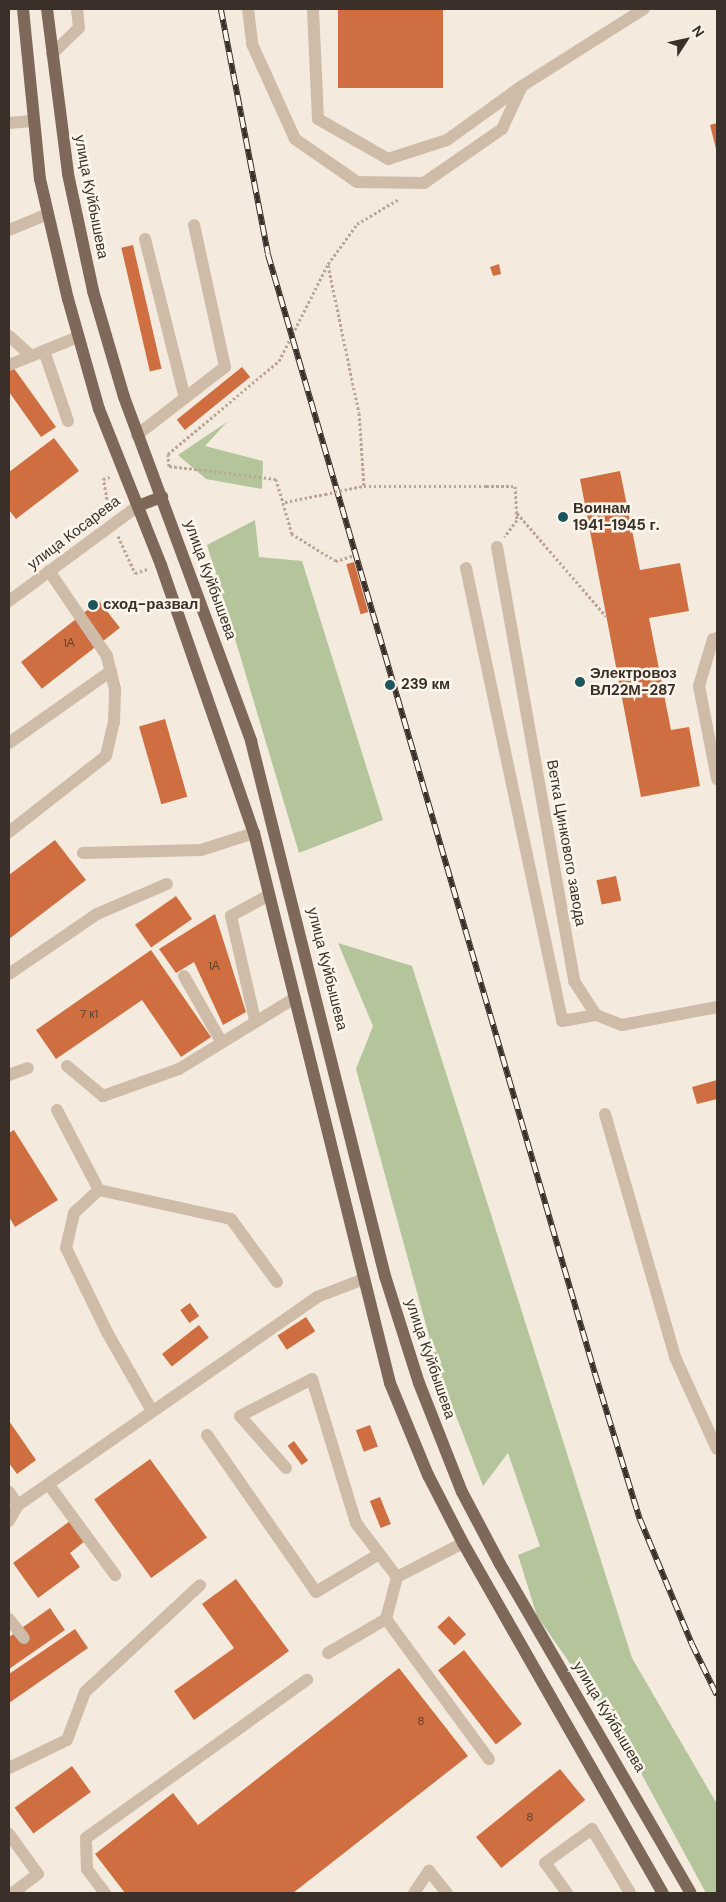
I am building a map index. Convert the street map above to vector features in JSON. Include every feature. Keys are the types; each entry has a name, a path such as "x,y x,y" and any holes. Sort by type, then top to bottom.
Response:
{"main road":[{"path":"23,9 34,121 48,214 78,337 99,409 138,506 254,833 390,1383 428,1475 463,1543 663,1893"},
{"name":"улица Куйбышева","path":"47,9 68,174 93,291 137,436 162,497 251,741 385,1276 419,1383 462,1492 691,1893"},
{"name":"улица Косарева","path":"138,506 162,497"},
{"path":"364,1279 385,1276"}],"street":[{"path":"52,54 79,28 77,9"},
{"path":"248,9 252,44 295,138 357,182 424,183 502,129 522,86"},
{"path":"313,9 318,119 388,159 447,140 522,86 644,9"},
{"path":"618,25 622,9"},
{"path":"9,123 34,121"},
{"path":"9,230 48,214"},
{"path":"137,436 225,367 194,225"},
{"path":"145,239 185,398"},
{"path":"9,336 31,356"},
{"path":"9,365 78,337"},
{"path":"44,351 68,421"},
{"name":"улица Косарева","path":"9,601 138,506"},
{"name":"Ветка Цинкового завода","path":"497,547 574,981 596,1015"},
{"path":"466,568 562,1021 596,1015 622,1026 717,1007"},
{"path":"9,832 106,756 114,722 115,689 107,656 49,571"},
{"path":"717,638 712,639 699,686 717,779"},
{"path":"9,743 110,671"},
{"path":"83,853 201,850 254,833"},
{"path":"9,974 97,914 167,884"},
{"path":"255,1020 231,916 269,894"},
{"path":"184,976 221,1041"},
{"path":"67,1066 103,1096 179,1068 255,1020 295,998"},
{"path":"9,1075 28,1068"},
{"path":"57,1110 99,1190 232,1219 277,1282"},
{"path":"605,1114 676,1357 717,1450"},
{"path":"99,1190 74,1213 66,1248 107,1332 152,1411"},
{"path":"9,1521 18,1505 50,1485 152,1411 317,1297 364,1279"},
{"path":"286,1468 240,1416 312,1379 356,1523 397,1577"},
{"path":"207,1435 316,1592 379,1554"},
{"path":"50,1485 115,1576"},
{"path":"9,1492 18,1505"},
{"path":"328,1654 386,1619 397,1577 463,1543"},
{"path":"9,1768 67,1740 85,1692 200,1585"},
{"path":"9,1619 24,1638"},
{"path":"386,1619 489,1759"},
{"path":"105,1893 87,1869 86,1838 307,1680"},
{"path":"567,1893 544,1863 592,1829 630,1893"},
{"path":"9,1834 38,1874 13,1893"},
{"path":"414,1893 429,1871 446,1893"}],"path":[{"path":"352,556 336,561 292,534 285,502 276,479 170,466 168,454 279,361 328,264 357,224 401,197"},
{"path":"328,264 359,413 364,486"},
{"path":"285,502 364,486 515,486 517,520 497,547"},
{"path":"517,513 606,616"}],"green space":[{"path":"227,422 205,446 263,461 262,489 206,479 178,455"},
{"path":"255,520 259,557 302,561 383,820 299,853 207,545"},
{"path":"338,943 412,966 632,1658 717,1804 717,1893 706,1893 622,1738 537,1616 518,1555 540,1546 508,1453 483,1486 438,1369 356,1069 373,1026"}],"building":[{"path":"338,9 443,9 443,88 338,88"},
{"path":"717,123 717,153 710,125"},
{"path":"133,245 162,369 150,371 121,248"},
{"path":"499,264 501,274 493,276 490,267"},
{"path":"13,367 56,427 41,437 9,392 9,370"},
{"path":"242,367 250,377 185,430 177,420"},
{"path":"54,438 79,471 16,519 9,510 9,472"},
{"path":"620,471 640,570 680,563 689,611 649,618 671,730 689,727 700,786 641,797 580,479"},
{"path":"354,562 368,612 361,614 346,564"},
{"path":"99,601 120,628 42,689 21,662"},
{"path":"165,719 187,797 161,804 139,726"},
{"path":"55,840 86,880 9,939 9,875"},
{"path":"616,876 621,900 602,905 596,880"},
{"path":"176,896 192,919 151,948 135,925"},
{"path":"215,914 246,1012 223,1025 194,962 176,973 159,949"},
{"path":"151,950 211,1037 181,1057 142,1000 56,1059 36,1030"},
{"path":"717,1080 717,1099 697,1104 692,1087"},
{"path":"14,1130 58,1200 15,1227 9,1217 9,1133"},
{"path":"190,1303 199,1316 189,1323 180,1310"},
{"path":"306,1317 315,1331 287,1350 277,1336"},
{"path":"199,1325 209,1338 172,1367 162,1354"},
{"path":"9,1421 36,1460 17,1474 9,1463"},
{"path":"370,1425 378,1447 364,1452 356,1430"},
{"path":"294,1441 308,1460 302,1465 288,1446"},
{"path":"150,1459 207,1537 151,1578 94,1500"},
{"path":"380,1497 391,1524 381,1528 370,1501"},
{"path":"70,1521 85,1541 70,1553 80,1567 38,1598 13,1563"},
{"path":"236,1579 289,1651 194,1720 174,1691 234,1648 202,1604"},
{"path":"50,1608 65,1630 9,1669 9,1637"},
{"path":"449,1616 466,1634 454,1645 437,1627"},
{"path":"75,1629 88,1648 9,1703 9,1674"},
{"path":"464,1650 522,1724 496,1744 438,1670"},
{"path":"399,1668 468,1756 293,1893 125,1893 95,1854 173,1793 198,1825"},
{"path":"72,1766 91,1792 33,1834 15,1808"},
{"path":"560,1769 585,1800 501,1868 476,1837"}],"railway":[{"path":"221,9 268,254 595,1373 640,1519 692,1644 717,1695"}],"place":[{"name":"Воинам 1941-1945 г.","path":"563,517"},
{"name":"сход-развал","path":"93,605"},
{"name":"Электровоз ВЛ22М-287","path":"580,682"},
{"name":"239 км","path":"390,685"}]}
